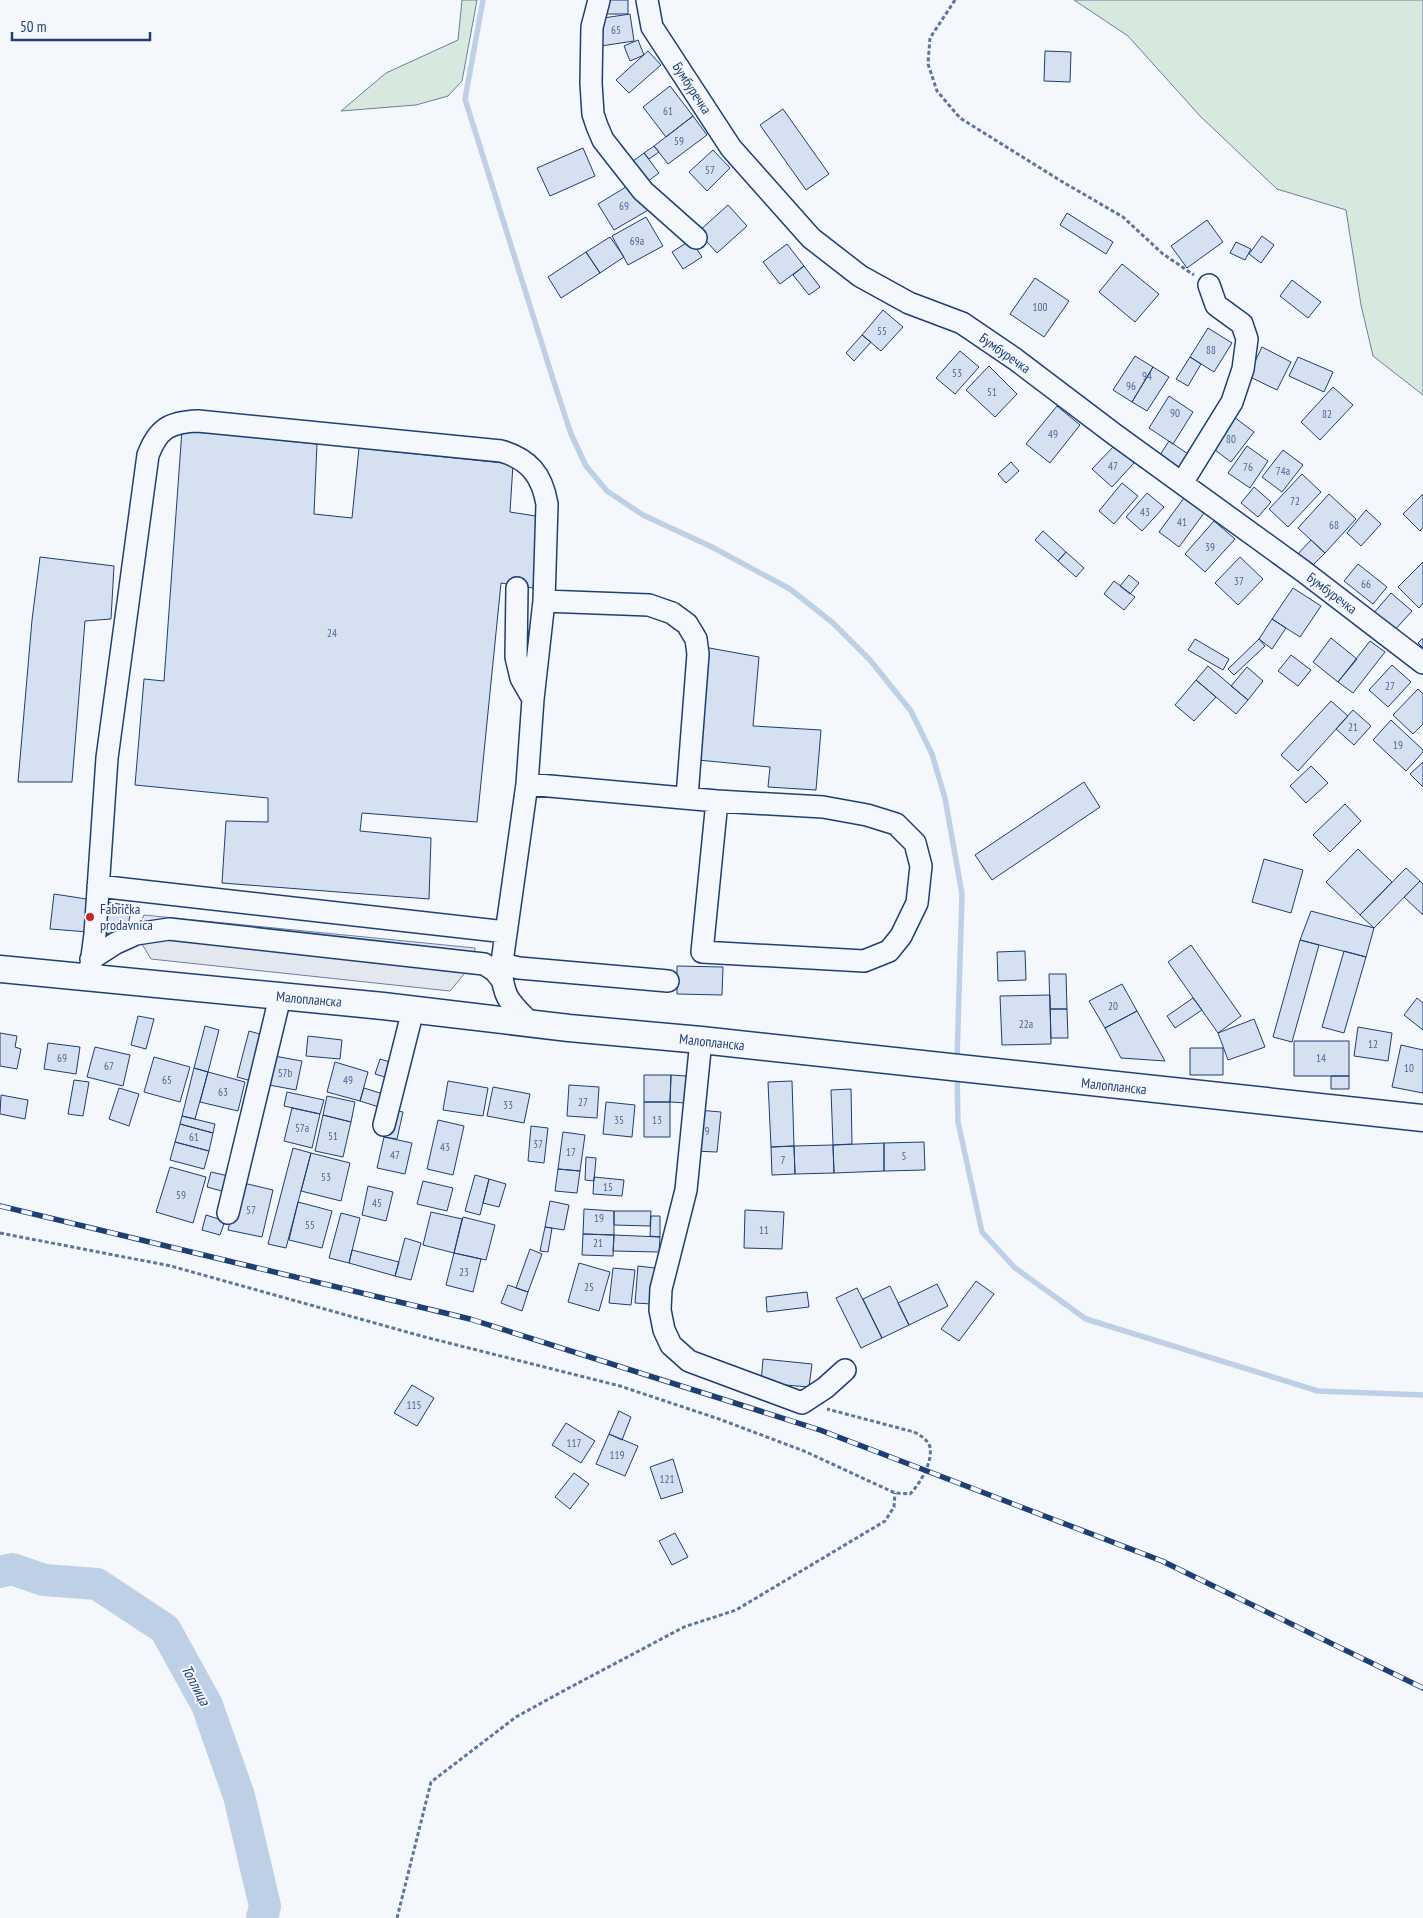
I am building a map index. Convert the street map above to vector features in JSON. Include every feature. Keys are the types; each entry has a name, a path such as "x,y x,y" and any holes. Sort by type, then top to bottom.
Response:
{"main road":[{"name":"Малопланска","path":"0,969 90,969 280,996 1423,1118"}],"street":[{"path":"599,0 592,27 591,83 593,114 597,126 603,140 643,191 696,238"},
{"name":"Бумбуречка","path":"647,0 652,27 731,148 811,238 860,276 910,303 962,323 1015,359 1303,571 1423,663"},
{"path":"1182,483 1232,402 1243,369 1247,339 1242,324 1216,305 1209,285"},
{"path":"90,969 107,758 148,455 154,439 165,429 181,421 198,421 502,451 518,456 534,470 545,490 547,504 544,601 526,784 502,972 503,988 509,1001 531,1024"},
{"path":"517,588 516,657 521,678 533,699"},
{"path":"544,601 650,606 672,612 687,624 696,639 698,654 687,797"},
{"path":"526,784 717,801 823,807 867,815 896,824 915,843 921,866 917,903 901,936 889,951 864,961 702,952 717,801"},
{"path":"98,886 506,932"},
{"path":"90,969 116,943 136,934 169,929 484,964 494,971 502,972 519,968 668,981"},
{"path":"228,1213 280,996"},
{"path":"384,1125 413,1010"},
{"path":"701,1040 686,1190 661,1289 660,1310 664,1330 671,1345 689,1361 802,1402 824,1388 845,1370"}],"path":[{"path":"955,0 930,38 928,64 937,91 960,118 1123,218 1162,254 1209,285"},
{"path":"0,1232 172,1266 426,1337 620,1386 719,1419 804,1452 895,1493 910,1494 917,1487 930,1458 930,1446 924,1438 914,1432 802,1402"},
{"path":"397,1918 431,1782 516,1718 548,1699 684,1627 736,1610 885,1521 894,1507 895,1493"}],"shaded area":[{"path":"462,0 477,0 462,81 448,96 416,105 341,111 386,73 458,40"},
{"path":"1074,0 1423,0 1423,395 1373,356 1361,305 1346,210 1277,189 1200,116 1128,36"},
{"path":"144,915 475,948 474,962 450,991 151,959 136,934"}],"building":[{"path":"603,0 628,0 628,14 603,14"},
{"path":"630,14 634,41 601,46 597,19"},
{"path":"638,40 644,55 630,61 624,46"},
{"path":"648,51 661,65 629,93 616,80"},
{"path":"1045,51 1071,52 1070,82 1044,81"},
{"path":"670,86 693,116 666,137 643,107"},
{"path":"783,109 829,174 806,190 760,125"},
{"path":"693,116 707,135 668,164 654,146"},
{"path":"654,146 659,152 649,159 644,153"},
{"path":"583,148 595,176 550,196 537,168"},
{"path":"713,150 730,168 707,191 689,172"},
{"path":"644,153 659,173 643,185 628,165"},
{"path":"634,182 650,209 614,230 598,204"},
{"path":"728,205 747,226 717,253 698,232"},
{"path":"1067,213 1113,242 1106,254 1060,225"},
{"path":"646,217 663,246 628,265 612,236"},
{"path":"1207,220 1223,242 1187,268 1171,246"},
{"path":"1262,236 1274,245 1261,263 1249,254"},
{"path":"610,237 624,257 600,273 586,252"},
{"path":"691,240 702,257 683,269 672,252"},
{"path":"1236,242 1251,249 1245,260 1230,253"},
{"path":"787,244 804,266 780,284 763,262"},
{"path":"586,252 600,273 561,298 548,277"},
{"path":"1122,264 1159,294 1135,322 1099,292"},
{"path":"804,266 820,287 809,295 793,275"},
{"path":"1035,278 1069,301 1044,337 1010,314"},
{"path":"1292,280 1321,302 1308,318 1280,296"},
{"path":"883,310 903,327 881,351 862,335"},
{"path":"1208,328 1232,343 1214,372 1190,357"},
{"path":"862,335 871,342 854,361 846,353"},
{"path":"1262,347 1291,362 1277,390 1248,376"},
{"path":"960,351 979,367 955,394 936,378"},
{"path":"1135,356 1153,367 1132,402 1113,390"},
{"path":"1190,357 1201,364 1188,386 1176,379"},
{"path":"1298,357 1333,372 1324,392 1289,376"},
{"path":"989,366 1017,394 995,417 966,390"},
{"path":"1153,367 1169,377 1147,411 1132,402"},
{"path":"1333,387 1353,405 1320,440 1301,422"},
{"path":"1169,396 1193,412 1173,444 1149,428"},
{"path":"1057,406 1080,425 1050,463 1026,444"},
{"path":"1234,417 1254,432 1231,462 1211,447"},
{"path":"182,430 317,444 314,514 352,518 359,448 513,464 510,512 542,517 533,588 501,583 477,822 362,813 360,831 431,838 429,899 222,883 226,821 268,822 268,798 135,785 144,679 164,681"},
{"path":"1169,441 1191,456 1182,469 1160,455"},
{"path":"1115,445 1134,463 1112,487 1092,469"},
{"path":"1247,446 1268,461 1250,488 1228,473"},
{"path":"1283,450 1303,465 1282,492 1262,477"},
{"path":"1011,462 1019,471 1006,483 998,474"},
{"path":"1302,474 1321,492 1288,527 1269,509"},
{"path":"1122,483 1138,496 1114,524 1099,511"},
{"path":"1254,487 1271,502 1258,517 1241,503"},
{"path":"1147,493 1164,507 1142,531 1126,517"},
{"path":"1329,494 1356,519 1325,553 1298,528"},
{"path":"1423,494 1423,527 1420,531 1403,514"},
{"path":"1184,498 1204,513 1179,547 1159,532"},
{"path":"1366,510 1381,524 1361,546 1347,533"},
{"path":"1214,521 1235,539 1205,572 1185,554"},
{"path":"1043,531 1066,552 1058,561 1035,540"},
{"path":"1311,540 1325,553 1310,568 1296,556"},
{"path":"1066,552 1084,568 1076,577 1058,561"},
{"path":"40,557 114,566 111,619 85,621 72,782 18,782 32,620"},
{"path":"1240,557 1263,579 1238,605 1215,583"},
{"path":"1423,562 1423,603 1419,608 1398,587"},
{"path":"1358,564 1387,587 1373,604 1344,581"},
{"path":"1129,575 1139,583 1130,594 1120,586"},
{"path":"1114,581 1135,597 1124,610 1104,594"},
{"path":"1293,588 1321,606 1300,637 1272,619"},
{"path":"1391,593 1412,611 1393,632 1372,615"},
{"path":"1272,619 1286,628 1272,649 1259,639"},
{"path":"1331,638 1357,659 1338,682 1313,662"},
{"path":"1423,638 1423,648 1418,643"},
{"path":"1195,639 1229,659 1223,670 1188,650"},
{"path":"1259,639 1265,646 1234,675 1228,669"},
{"path":"1370,641 1385,652 1353,693 1338,682"},
{"path":"704,647 759,657 753,726 821,730 816,790 768,787 770,767 698,760"},
{"path":"1291,655 1311,670 1298,686 1278,671"},
{"path":"1392,665 1411,682 1388,707 1369,690"},
{"path":"1208,666 1248,700 1236,714 1196,680"},
{"path":"1247,667 1263,681 1248,700 1231,686"},
{"path":"1196,680 1216,697 1194,721 1175,705"},
{"path":"1418,689 1423,694 1423,724 1413,734 1393,715"},
{"path":"1331,701 1348,716 1298,771 1281,755"},
{"path":"1353,710 1371,726 1354,745 1336,729"},
{"path":"1391,720 1423,750 1406,771 1373,740"},
{"path":"1423,762 1423,787 1410,774"},
{"path":"1311,766 1328,783 1306,803 1290,786"},
{"path":"1084,782 1100,807 992,880 975,855"},
{"path":"1345,804 1361,821 1330,852 1313,835"},
{"path":"1358,849 1392,882 1360,915 1326,882"},
{"path":"1264,859 1303,870 1291,913 1252,902"},
{"path":"1406,868 1420,881 1374,928 1360,915"},
{"path":"1420,881 1423,884 1423,915 1404,897"},
{"name":"Fabrička prodavnica","path":"54,894 132,906 126,935 50,929"},
{"path":"1311,911 1374,928 1366,957 1300,940"},
{"path":"1300,940 1319,945 1292,1042 1273,1037"},
{"path":"1191,945 1241,1016 1218,1033 1168,962"},
{"path":"1025,951 1026,980 998,981 997,952"},
{"path":"1344,951 1366,957 1344,1033 1322,1027"},
{"path":"677,966 723,967 722,995 677,994"},
{"path":"1049,974 1066,974 1067,1009 1050,1009"},
{"path":"1122,984 1137,1011 1105,1028 1089,1001"},
{"path":"1050,995 1051,1044 1002,1045 1000,996"},
{"path":"1193,998 1202,1010 1175,1028 1167,1016"},
{"path":"1417,998 1423,1003 1423,1030 1404,1015"},
{"path":"1050,1009 1067,1009 1068,1038 1051,1038"},
{"path":"1137,1011 1165,1061 1121,1058 1105,1028"},
{"path":"138,1016 154,1019 146,1049 131,1045"},
{"path":"1254,1019 1265,1047 1228,1060 1218,1033"},
{"path":"205,1026 219,1030 208,1072 194,1068"},
{"path":"1358,1027 1392,1033 1388,1061 1354,1056"},
{"path":"249,1031 267,1036 255,1082 237,1077"},
{"path":"0,1033 17,1036 15,1047 21,1049 17,1069 0,1066"},
{"path":"308,1036 342,1040 340,1059 306,1056"},
{"path":"1294,1041 1349,1041 1349,1076 1294,1076"},
{"path":"48,1043 80,1047 76,1074 44,1069"},
{"path":"1401,1045 1423,1050 1423,1093 1392,1087"},
{"path":"95,1047 130,1055 123,1086 87,1077"},
{"path":"1190,1048 1223,1048 1223,1075 1190,1075"},
{"path":"274,1056 302,1061 296,1090 269,1085"},
{"path":"154,1057 190,1067 180,1102 144,1092"},
{"path":"380,1059 393,1063 388,1078 375,1074"},
{"path":"335,1062 368,1072 360,1101 327,1092"},
{"path":"194,1068 208,1072 195,1119 182,1116"},
{"path":"208,1072 245,1082 238,1111 200,1102"},
{"path":"644,1075 671,1075 670,1102 644,1102"},
{"path":"671,1075 686,1076 686,1103 670,1102"},
{"path":"1331,1076 1349,1076 1349,1089 1331,1089"},
{"path":"74,1080 89,1082 83,1116 68,1114"},
{"path":"448,1081 488,1088 483,1116 443,1110"},
{"path":"792,1081 794,1146 771,1147 768,1082"},
{"path":"569,1085 599,1087 597,1118 567,1116"},
{"path":"493,1087 530,1094 524,1123 487,1116"},
{"path":"119,1088 139,1094 129,1126 109,1119"},
{"path":"364,1088 383,1094 379,1107 360,1101"},
{"path":"851,1089 852,1144 833,1145 831,1090"},
{"path":"287,1092 324,1100 320,1114 284,1106"},
{"path":"1,1095 28,1100 25,1119 0,1114"},
{"path":"327,1096 355,1102 351,1122 323,1115"},
{"path":"606,1102 635,1105 632,1137 603,1134"},
{"path":"644,1102 670,1102 670,1137 644,1137"},
{"path":"292,1108 320,1114 312,1148 284,1141"},
{"path":"390,1109 403,1112 397,1139 384,1137"},
{"path":"698,1110 721,1112 717,1152 694,1151"},
{"path":"323,1115 351,1122 343,1157 315,1151"},
{"path":"182,1116 215,1124 213,1133 180,1124"},
{"path":"438,1120 464,1126 453,1175 427,1169"},
{"path":"180,1124 213,1133 209,1151 175,1142"},
{"path":"531,1126 548,1128 544,1163 528,1161"},
{"path":"563,1132 585,1135 580,1171 558,1169"},
{"path":"384,1137 412,1143 405,1174 377,1168"},
{"path":"175,1142 209,1151 204,1169 170,1160"},
{"path":"924,1142 925,1170 884,1171 884,1143"},
{"path":"884,1143 884,1171 834,1173 833,1145"},
{"path":"833,1145 834,1173 795,1174 794,1146"},
{"path":"794,1146 795,1174 772,1175 771,1147"},
{"path":"293,1148 311,1153 286,1248 268,1244"},
{"path":"311,1153 350,1163 341,1201 301,1191"},
{"path":"586,1157 596,1158 594,1181 585,1180"},
{"path":"170,1167 206,1177 193,1223 156,1212"},
{"path":"558,1169 580,1171 577,1193 555,1191"},
{"path":"211,1172 233,1177 229,1193 207,1187"},
{"path":"475,1175 489,1179 480,1215 465,1211"},
{"path":"594,1177 624,1180 622,1196 593,1194"},
{"path":"489,1179 506,1184 499,1207 483,1203"},
{"path":"423,1181 453,1188 447,1211 417,1204"},
{"path":"239,1182 273,1190 262,1237 228,1230"},
{"path":"368,1186 393,1192 386,1221 362,1215"},
{"path":"550,1201 569,1205 564,1230 545,1227"},
{"path":"298,1202 332,1211 322,1248 289,1240"},
{"path":"584,1209 614,1211 614,1235 583,1234"},
{"path":"745,1210 784,1212 782,1249 744,1248"},
{"path":"614,1211 651,1211 650,1226 614,1225"},
{"path":"431,1212 462,1219 454,1253 423,1245"},
{"path":"341,1213 360,1218 349,1263 329,1258"},
{"path":"206,1215 225,1221 220,1235 202,1230"},
{"path":"651,1216 660,1216 660,1237 650,1236"},
{"path":"463,1217 495,1225 486,1260 454,1253"},
{"path":"545,1227 552,1228 548,1252 540,1251"},
{"path":"583,1234 614,1235 613,1256 582,1255"},
{"path":"614,1235 660,1237 659,1252 613,1251"},
{"path":"405,1238 421,1243 411,1280 395,1276"},
{"path":"530,1249 542,1254 528,1292 516,1288"},
{"path":"352,1250 399,1262 395,1276 349,1263"},
{"path":"454,1253 481,1259 473,1292 446,1285"},
{"path":"579,1263 610,1272 599,1311 568,1302"},
{"path":"638,1266 655,1268 652,1304 635,1303"},
{"path":"613,1268 635,1270 631,1305 609,1303"},
{"path":"976,1281 994,1294 959,1341 941,1329"},
{"path":"937,1284 948,1306 909,1325 898,1303"},
{"path":"508,1285 528,1292 522,1311 501,1303"},
{"path":"890,1286 909,1325 882,1338 863,1299"},
{"path":"857,1288 882,1338 861,1348 836,1298"},
{"path":"807,1292 809,1307 767,1312 766,1297"},
{"path":"763,1359 812,1364 809,1387 761,1383"},
{"path":"412,1385 434,1398 417,1426 394,1413"},
{"path":"619,1411 631,1417 622,1440 609,1434"},
{"path":"566,1423 595,1441 581,1463 552,1445"},
{"path":"609,1434 638,1446 625,1476 596,1464"},
{"path":"673,1459 683,1492 661,1499 650,1467"},
{"path":"574,1473 589,1484 570,1509 555,1497"},
{"path":"675,1533 688,1557 672,1565 659,1541"}],"waterway":[{"path":"483,0 465,99 571,434 586,466 607,491 643,515 712,547 790,589 833,623 870,660 911,711 932,754 945,798 962,894 957,1060"},
{"path":"957,1074 958,1122 982,1232 1015,1268 1086,1319 1318,1391 1423,1395"},
{"name":"Топлица","path":"0,1572 12,1569 44,1580 97,1584 165,1629 207,1705 239,1796 265,1906 262,1918"}],"railway":[{"path":"0,1206 470,1319 820,1430 1162,1561 1423,1688"}],"place":[{"name":"Fabrička prodavnica","path":"90,917"}]}
